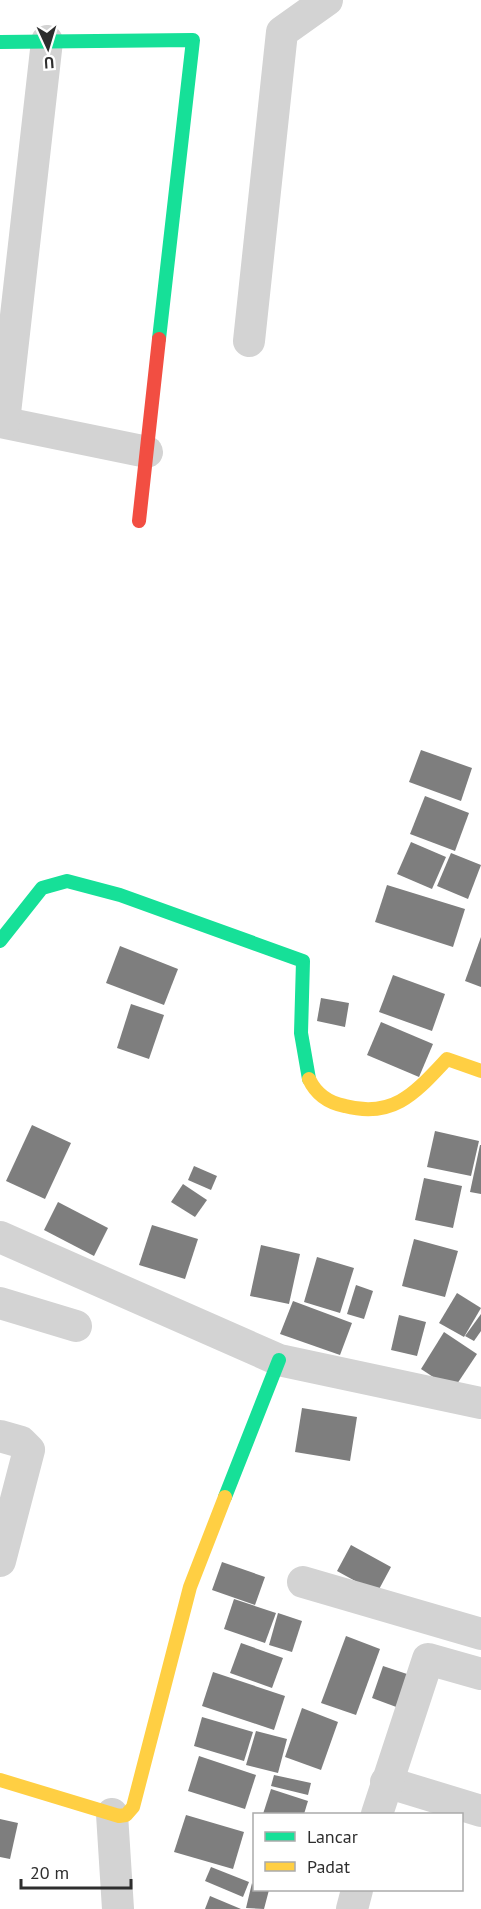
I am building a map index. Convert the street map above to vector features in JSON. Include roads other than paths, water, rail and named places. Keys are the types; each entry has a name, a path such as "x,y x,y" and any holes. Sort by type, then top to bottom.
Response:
{"street":[{"path":"249,341 282,32 327,0"},
{"path":"0,42 193,40 139,521"},
{"path":"46,41 2,422 147,452"},
{"path":"0,941 42,888 47,885 67,882 110,892 303,961 303,1042 307,1074 316,1092 331,1102 357,1111 372,1112 394,1106 412,1096 447,1059 481,1071"},
{"path":"0,1237 279,1360 481,1403"},
{"path":"0,1303 76,1326"},
{"path":"0,1780 112,1814 126,1815 133,1808 190,1587 279,1360"},
{"path":"0,1436 21,1442 29,1450 0,1561"},
{"path":"303,1582 481,1634"},
{"path":"378,1813 428,1659 481,1674"},
{"path":"386,1782 481,1811"},
{"path":"112,1814 118,1909"},
{"path":"352,1909 357,1891"}]}
